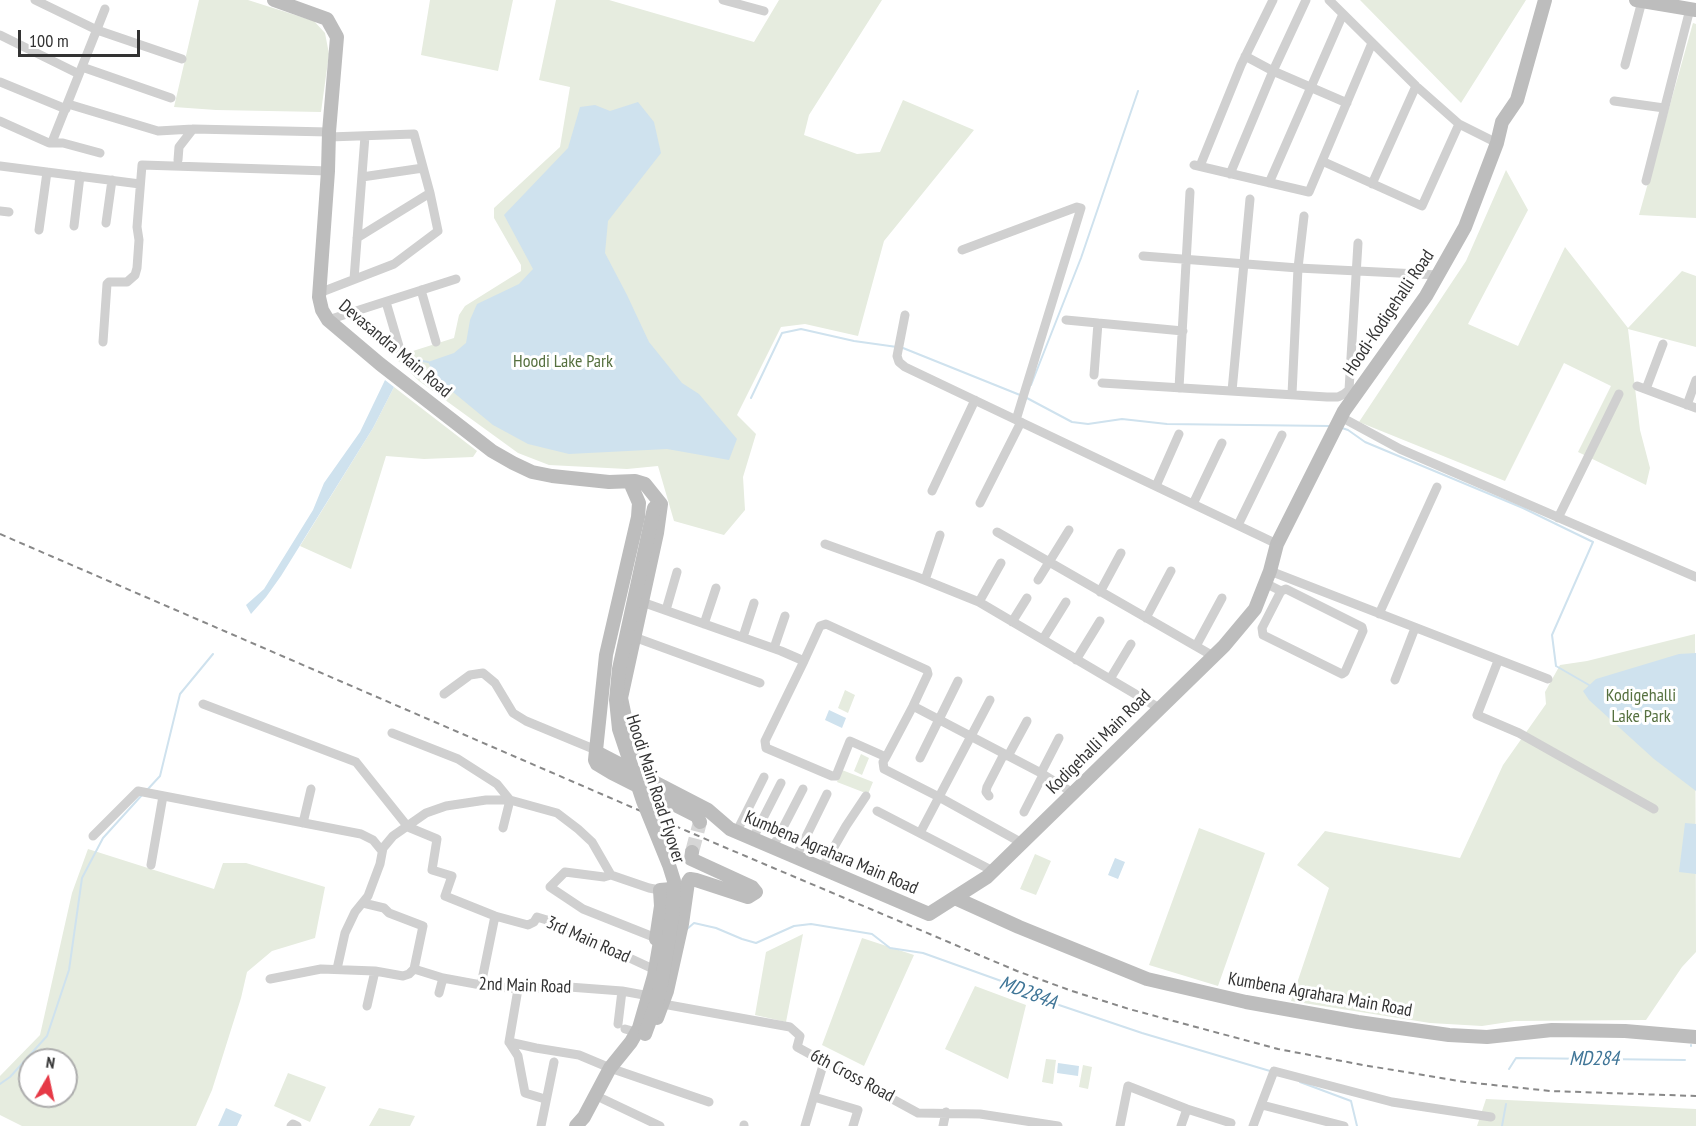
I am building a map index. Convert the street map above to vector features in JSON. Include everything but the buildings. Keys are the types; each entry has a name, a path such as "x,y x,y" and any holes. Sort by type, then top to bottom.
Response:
{"street":[{"path":"35,0 97,30 182,58"},
{"name":"Devasandra Main Road","path":"274,0 327,19 337,37 319,293 322,310 328,320 380,364 492,451 513,463 532,472 552,476 631,486"},
{"path":"725,0 764,11"},
{"path":"1273,0 1245,56 1197,165 1309,192 1372,43"},
{"path":"1230,174 1273,71 1306,0"},
{"path":"1329,0 1416,86 1459,124 1497,143"},
{"name":"Hoodi-Kodigehalli Road","path":"1267,577 1277,544 1338,424 1426,296 1465,227 1497,143 1502,122 1517,100 1545,0"},
{"path":"1625,65 1639,1 1693,9 1664,108 1646,181"},
{"path":"52,142 105,9"},
{"path":"1269,183 1342,14"},
{"path":"0,35 80,70 171,98"},
{"path":"1245,56 1273,71 1347,103"},
{"path":"0,82 67,106 158,131 193,129 365,136 414,134 438,231 394,264 319,293"},
{"path":"1372,184 1416,86"},
{"path":"1614,101 1664,108"},
{"path":"0,121 52,142 100,153"},
{"path":"1322,161 1422,206 1459,124"},
{"path":"178,159 179,147 193,129"},
{"path":"354,279 365,136"},
{"path":"103,342 105,287 109,282 127,282 135,275 137,268 142,165 328,171"},
{"path":"0,166 140,184"},
{"path":"362,177 423,168"},
{"path":"39,230 47,172"},
{"path":"74,226 80,176"},
{"path":"106,223 112,180"},
{"path":"1179,388 1190,192"},
{"path":"357,238 430,193"},
{"path":"1232,391 1250,199"},
{"path":"962,250 1077,207 1081,208 1020,406 1019,421 980,503"},
{"path":"1292,394 1298,268 1304,216"},
{"path":"1102,383 1338,397 1349,390 1358,243"},
{"path":"1143,256 1298,268 1356,269 1438,275"},
{"path":"328,320 456,279"},
{"path":"421,290 436,342"},
{"path":"386,302 401,353"},
{"path":"905,315 897,353 899,362 905,366 1277,544"},
{"path":"1066,320 1183,331"},
{"path":"1094,375 1098,323"},
{"path":"1664,344 1642,388 1691,407 1696,380"},
{"path":"1558,518 1619,394"},
{"path":"932,491 975,400"},
{"path":"1338,424 1696,577"},
{"path":"1156,486 1179,434"},
{"path":"1238,525 1282,435"},
{"path":"1193,504 1222,443"},
{"path":"639,774 621,698 661,513 661,504 645,484 635,481 631,486 639,503 638,517 606,656 598,726 597,764 697,816 700,822"},
{"name":"Hoodi Main Road Flyover","path":"631,486 646,503 645,518 615,656 610,688 611,713 624,763 663,868 667,890 667,903 654,976 634,1032"},
{"path":"1379,614 1437,487"},
{"name":"Hoodi Main Road Flyover","path":"634,1032 656,1004 672,918 674,881 643,801 619,729 616,700 619,669 654,508 652,493"},
{"path":"1038,580 1069,530"},
{"path":"997,532 1213,656"},
{"path":"925,580 940,535"},
{"path":"825,544 979,602 1159,708"},
{"path":"1100,592 1121,553"},
{"path":"979,602 1001,563"},
{"path":"1146,618 1170,571"},
{"path":"666,610 677,572"},
{"path":"1267,577 1379,614 1548,680"},
{"path":"1267,577 1281,591"},
{"name":"Kodigehalli Main Road","path":"929,914 993,872 1213,656 1255,609 1267,577"},
{"path":"704,624 716,588"},
{"path":"1286,589 1362,627 1363,631 1346,672 1342,674 1263,635 1262,628 1281,591 1286,589"},
{"path":"1012,622 1027,598"},
{"path":"1196,646 1222,598"},
{"path":"642,602 774,648 804,661"},
{"path":"1043,639 1066,602"},
{"path":"743,638 754,603"},
{"path":"774,648 785,616"},
{"path":"1076,660 1100,621"},
{"path":"886,757 850,741 836,776 832,776 766,748 765,741 820,626 826,624 928,672 913,706 886,757 883,762 884,769 1022,843"},
{"path":"1395,680 1415,628"},
{"path":"634,637 760,683"},
{"path":"1110,679 1131,644"},
{"path":"1498,661 1477,715 1519,733 1654,810"},
{"path":"444,694 470,675 483,673 495,682 508,705 519,717 596,754"},
{"path":"920,758 958,681"},
{"path":"920,833 990,700"},
{"path":"203,704 356,762 408,827 437,839 432,870 452,876 445,896 495,916 481,985"},
{"path":"913,706 1042,774 1072,793"},
{"path":"989,796 986,792 987,787 1027,721"},
{"path":"598,726 626,724"},
{"path":"392,733 458,759 497,784 510,800"},
{"path":"1024,812 1059,738"},
{"name":"Kumbena Agrahara Main Road","path":"596,754 708,810 730,829 929,914"},
{"path":"737,831 764,777"},
{"path":"753,838 781,783"},
{"path":"303,824 310,789"},
{"path":"773,847 803,789"},
{"path":"93,836 138,791 361,834 373,840 382,851"},
{"path":"796,857 827,794"},
{"path":"152,865 163,796"},
{"path":"822,868 866,796"},
{"path":"337,969 345,933 355,912 368,896 380,864 382,851 393,836 426,813 446,806 486,800 510,800 557,813 592,842 611,875"},
{"path":"503,828 510,800"},
{"path":"877,811 993,872"},
{"path":"634,1032 649,1035 663,1004 690,879 748,897 756,892 753,887 691,859 692,852"},
{"path":"656,938 583,909 550,887 565,872 604,877 611,875 660,890 687,888"},
{"path":"576,1126 614,1069 634,1032 651,968 661,906 660,890"},
{"name":"Kumbena Agrahara Main Road","path":"955,898 1019,927 1147,979 1246,1002 1449,1035 1487,1037 1552,1030 1625,1031 1696,1037"},
{"path":"363,903 384,908 389,914 423,926 414,969"},
{"name":"3rd Main Road","path":"495,916 528,925 537,917 550,921 651,968"},
{"name":"2nd Main Road","path":"270,980 321,969 375,971 403,976 414,969 443,978 481,985 518,989 569,987 644,995"},
{"path":"367,1006 375,971"},
{"path":"439,993 443,978"},
{"path":"518,989 509,1042 518,1056 525,1093 546,1099"},
{"path":"622,991 634,1032"},
{"name":"6th Cross Road","path":"663,1004 790,1027 800,1036 797,1047 918,1113 980,1114 1020,1123 1057,1126"},
{"path":"509,1042 579,1055 709,1102"},
{"path":"541,1126 554,1062"},
{"path":"805,1126 824,1062"},
{"path":"586,1126 603,1099 614,1069"},
{"path":"1253,1126 1274,1071 1392,1102 1491,1117"},
{"path":"1120,1126 1128,1086 1231,1123"},
{"path":"814,1097 858,1110 853,1126"},
{"path":"603,1099 660,1126"},
{"path":"1262,1105 1344,1126"},
{"path":"1181,1126 1187,1109"},
{"path":"943,1126 946,1112"},
{"path":"977,1126 980,1114"},
{"path":"291,1126 293,1124 297,1126"}],"green space":[{"path":"199,0 248,0 314,21 325,33 329,54 321,112 174,107"},
{"path":"430,0 513,0 498,71 421,55"},
{"path":"556,0 609,0 754,42 779,0 882,0 809,115 804,135 857,154 880,152 903,100 974,130 884,241 858,336 805,324 781,327 737,415 756,434 743,477 745,510 724,535 674,521 658,466 627,469 549,465 518,453 419,381 394,357 454,338 459,315 465,306 521,271 521,265 494,218 494,208 560,147 570,87 539,80"},
{"path":"1360,0 1526,0 1461,103"},
{"path":"1693,23 1696,24 1696,218 1639,215"},
{"path":"1506,170 1528,210 1468,324 1518,346 1565,247 1628,328 1682,271 1696,276 1696,347 1628,329 1640,430 1650,468 1646,485 1578,452 1611,386 1564,363 1505,481 1359,422 1466,261"},
{"path":"394,387 477,451 473,457 424,459 386,456 351,569 300,546 373,428"},
{"name":"Kodigehalli Lake Park","path":"1695,634 1696,952 1682,967 1646,1020 1515,1021 1482,1026 1430,1023 1291,1001 1329,888 1297,865 1325,831 1460,858 1503,765 1546,704 1545,692 1560,665 1587,661"},
{"path":"845,690 855,695 848,713 838,708"},
{"path":"861,754 869,758 862,775 854,771"},
{"path":"842,770 873,782 868,794 837,782"},
{"path":"1199,828 1265,853 1218,986 1149,965"},
{"path":"88,849 214,889 223,863 246,863 325,887 315,938 272,951 247,972 212,1090 196,1126 22,1126 0,1115 0,1076 18,1058 18,1108 78,1108 78,1048 27,1048 40,1035 72,893"},
{"path":"1035,854 1051,861 1036,895 1020,889"},
{"path":"803,934 786,1022 755,1015 766,952"},
{"path":"862,938 914,955 864,1066 822,1045"},
{"path":"975,986 1026,1005 1008,1079 945,1049"},
{"path":"1046,1059 1056,1060 1053,1084 1042,1082"},
{"path":"1083,1065 1092,1067 1088,1089 1079,1087"},
{"path":"288,1073 326,1087 310,1122 274,1106"},
{"path":"1486,1099 1696,1109 1696,1126 1477,1126"},
{"path":"379,1108 415,1116 410,1126 369,1126"}],"water":[{"name":"Hoodi Lake Park","path":"638,102 654,122 661,153 608,221 605,253 649,342 682,383 699,394 737,439 729,460 667,449 569,454 528,444 493,425 436,378 428,362 454,353 466,343 470,320 477,304 519,284 533,269 504,215 568,148 580,107 595,105 610,111"},
{"path":"385,380 394,387 373,428 281,576 251,614 246,605 264,589 313,510 324,483 360,432"},
{"path":"1696,653 1696,791 1654,759 1589,700 1583,691 1596,679 1679,654"},
{"path":"829,710 846,718 842,728 825,720"},
{"path":"1685,823 1696,824 1696,874 1679,872"},
{"path":"1115,858 1125,862 1118,879 1108,875"},
{"path":"1058,1063 1079,1066 1078,1076 1057,1073"},
{"path":"226,1108 242,1115 237,1126 218,1126"}],"waterway":[{"path":"1031,385 1081,258 1138,91"},
{"path":"751,398 782,333 801,329 854,341 897,347"},
{"path":"903,348 1020,395"},
{"path":"404,362 417,360 428,362"},
{"path":"1025,397 1072,422 1088,424 1122,419 1167,424 1330,426"},
{"path":"1342,428 1365,442 1523,508 1593,542 1552,635 1556,666 1589,685"},
{"path":"148,789 160,776 180,694 213,654"},
{"path":"0,1084 10,1077 47,1036 69,970 82,878 103,838 142,795"},
{"name":"MD284A","path":"687,929 694,923 716,928 756,943 794,926 811,924 872,934 890,948 923,953 1032,992 1059,1005 1142,1033 1270,1071"},
{"name":"MD284","path":"1509,1069 1516,1058 1685,1060"},
{"name":"MD284A","path":"1300,1082 1351,1101 1357,1126"},
{"name":"MD284","path":"1502,1126 1506,1104"}],"tunnel":[{"path":"692,852 700,822"}],"railway":[{"path":"0,534 724,847 1017,971 1072,991 1129,1009 1278,1049 1363,1065 1465,1082 1550,1091 1696,1096"}]}
